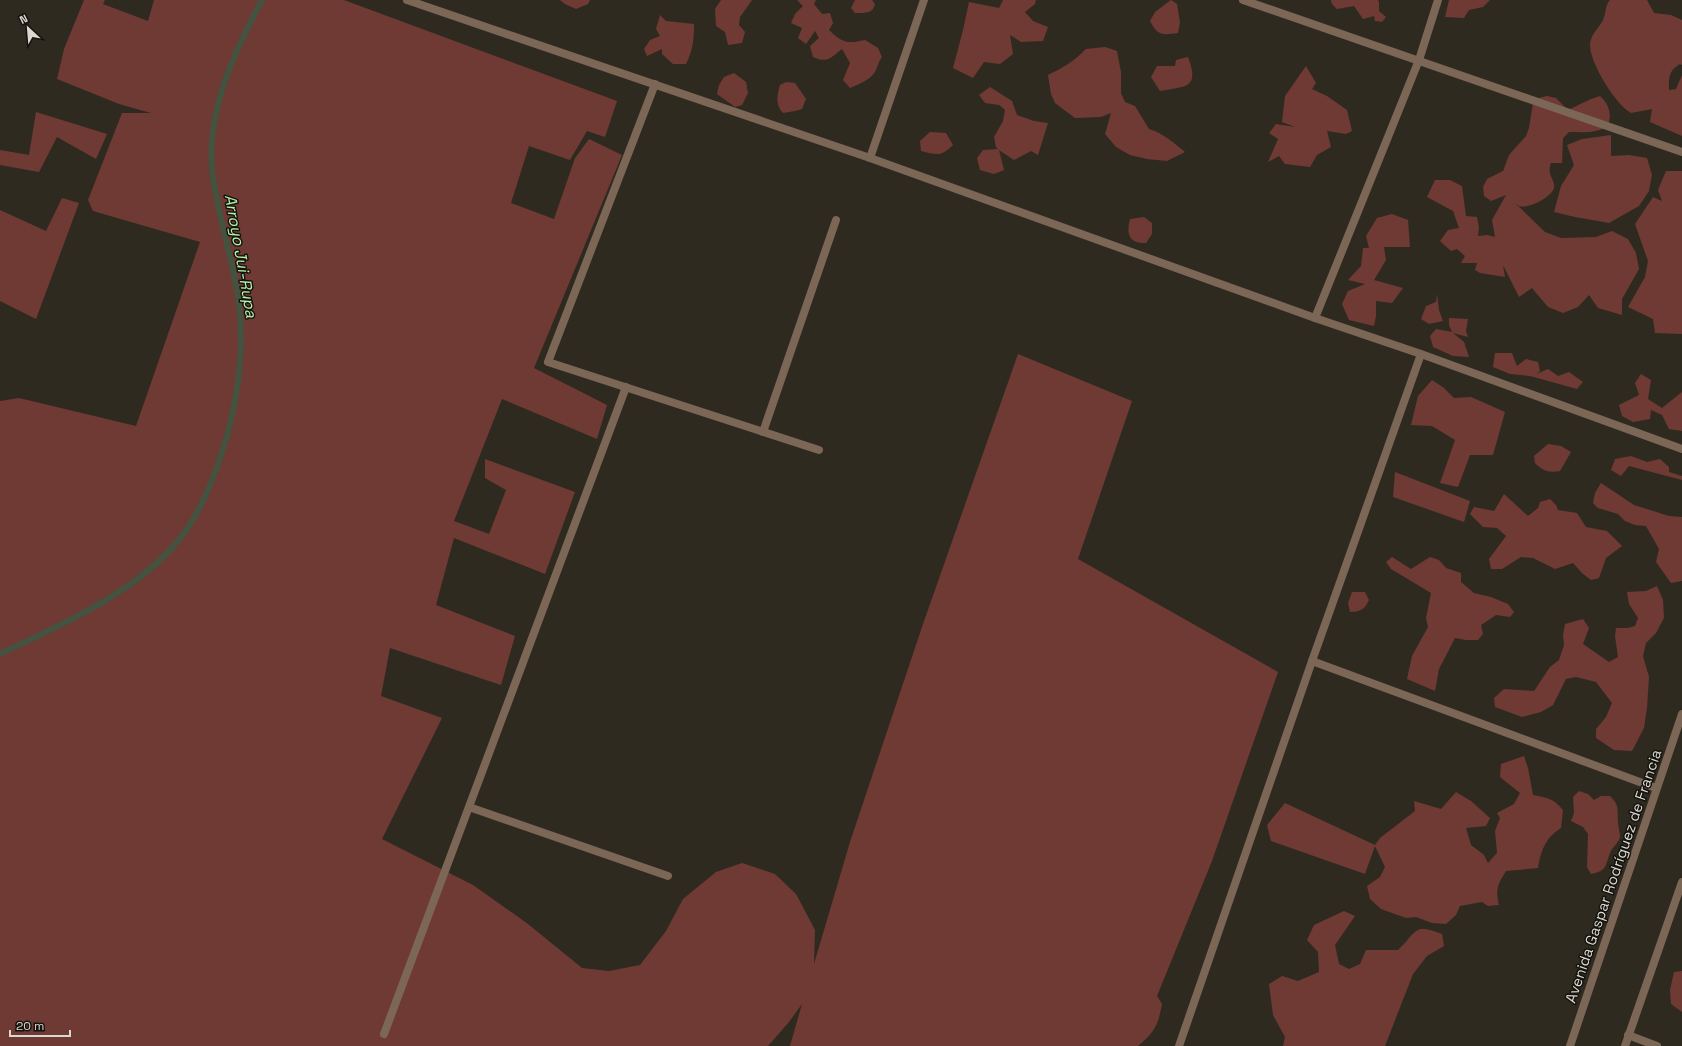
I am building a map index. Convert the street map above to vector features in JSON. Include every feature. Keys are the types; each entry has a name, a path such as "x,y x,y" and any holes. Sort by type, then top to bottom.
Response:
{"street":[{"path":"407,0 870,158 1315,318 1421,354 1682,449"},
{"path":"870,158 924,0"},
{"path":"1244,0 1682,152"},
{"path":"1315,318 1419,60 1438,0"},
{"path":"655,84 548,362 818,450"},
{"path":"763,432 836,220"},
{"path":"1179,1046 1312,661 1421,354"},
{"path":"384,1034 626,387"},
{"path":"1312,661 1656,788"},
{"name":"Avenida Gaspar Rodríguez de Francia","path":"1570,1046 1682,714"},
{"path":"469,807 668,876"},
{"path":"1625,1046 1682,882"},
{"path":"1628,1035 1657,1046"}],"shaded area":[{"path":"84,0 105,0 103,4 148,21 154,0 344,0 617,101 605,137 587,131 570,160 529,146 511,203 554,219 575,158 589,139 622,155 534,368 607,405 597,439 502,399 454,521 489,534 506,490 485,478 485,459 575,492 545,574 454,538 436,605 515,636 501,685 390,648 381,696 442,718 382,839 473,885 528,924 582,968 609,971 640,965 666,931 683,899 716,872 742,863 775,874 796,894 815,930 814,964 850,842 923,624 1018,354 1132,401 1078,559 1278,672 1212,861 1157,996 1162,1004 1157,1023 1152,1032 1138,1046 790,1046 802,1004 789,1022 768,1046 0,1046 0,401 19,398 136,426 200,242 93,211 88,200 122,113 151,113 119,104 57,79 64,49"},
{"path":"560,0 590,0 588,4 576,9"},
{"path":"721,0 752,0 740,17 739,25 745,32 742,43 728,45 725,32 716,26 715,9"},
{"path":"797,0 816,0 814,4 822,14 830,13 833,23 829,30 838,38 850,42 865,40 878,48 882,57 873,75 864,82 850,88 843,80 850,63 842,49 826,60 813,57 810,46 819,38 815,31 806,44 798,38 802,28 791,23 795,14 803,6"},
{"path":"855,0 872,0 875,4 870,11 865,13 855,13 851,8"},
{"path":"1003,0 1036,0 1035,4 1025,12 1033,21 1048,27 1043,41 1021,42 1010,35 1013,54 1000,64 984,62 973,78 953,68 969,2 999,8"},
{"path":"1171,0 1177,4 1180,22 1178,33 1164,34 1158,32 1150,21 1155,12"},
{"path":"1331,0 1378,0 1379,11 1386,17 1382,22 1375,21 1374,16 1363,19 1354,6 1337,9 1332,4"},
{"path":"1449,0 1490,0 1483,7 1469,10 1464,18 1445,17"},
{"path":"1610,0 1647,0 1654,13 1671,15 1682,20 1682,65 1680,64 1671,72 1669,78 1669,90 1676,89 1682,75 1682,136 1650,122 1652,109 1631,113 1618,101 1604,82 1594,61 1590,44 1593,34 1603,20 1607,4"},
{"path":"660,15 666,21 694,24 693,44 686,64 673,64 662,54 662,49 647,56 644,49 650,40 660,36 656,29"},
{"path":"1105,47 1117,51 1121,72 1121,93 1125,102 1135,106 1149,129 1164,136 1185,152 1167,161 1147,159 1130,155 1116,147 1105,134 1111,113 1101,117 1075,118 1055,103 1051,94 1048,75 1068,64 1086,49"},
{"path":"1188,57 1192,75 1191,81 1188,84 1177,88 1160,91 1151,77 1157,66 1175,66 1176,60"},
{"path":"1306,66 1316,83 1312,89 1327,96 1347,110 1352,131 1346,134 1327,131 1331,147 1317,155 1310,167 1285,164 1279,156 1268,162 1278,139 1269,133 1276,124 1295,127 1282,122 1285,96"},
{"path":"734,73 746,82 748,93 742,105 735,107 717,94 719,85 724,77"},
{"path":"786,82 795,83 806,99 802,109 783,113 780,110 777,99 778,92 780,85"},
{"path":"990,87 1012,101 1017,115 1034,121 1048,123 1038,155 1031,151 1014,160 999,150 1004,170 994,174 980,170 977,158 983,150 998,149 996,147 994,137 1003,121 1005,110 999,105 985,103 979,95"},
{"path":"1547,96 1556,98 1568,110 1600,96 1606,102 1610,113 1608,126 1594,131 1569,132 1563,138 1562,163 1551,163 1550,175 1554,186 1552,192 1539,202 1528,206 1519,206 1514,202 1545,232 1561,238 1596,237 1612,231 1628,239 1636,253 1639,269 1622,299 1622,315 1598,308 1589,295 1578,307 1563,313 1548,307 1532,288 1519,297 1503,265 1505,277 1480,273 1475,270 1477,263 1461,263 1465,256 1457,249 1451,251 1440,241 1448,230 1459,228 1453,211 1427,197 1435,180 1450,180 1462,186 1466,216 1477,217 1479,228 1478,236 1487,235 1495,237 1492,220 1506,195 1491,201 1484,196 1483,187 1487,179 1503,171 1509,155 1526,136 1529,128 1533,103 1539,98"},
{"path":"36,112 107,134 96,159 57,137 39,172 0,165 0,150 29,155"},
{"path":"930,132 946,133 953,145 945,152 938,154 921,151 920,141"},
{"path":"1611,135 1611,156 1629,155 1647,158 1652,175 1649,191 1639,206 1609,223 1554,212 1561,186 1574,165 1567,145 1582,139"},
{"path":"1666,171 1682,171 1682,334 1655,333 1653,319 1628,307 1645,277 1648,261 1635,224 1653,197 1662,201 1658,190"},
{"path":"62,198 79,203 36,319 0,301 0,210 46,231"},
{"path":"1392,214 1408,220 1410,247 1384,247 1386,260 1374,280 1403,288 1392,303 1376,301 1374,326 1349,320 1342,304 1348,291 1365,284 1348,280 1361,266 1363,248 1369,248 1366,236 1377,218"},
{"path":"1144,217 1152,223 1152,234 1146,243 1140,243 1132,240 1128,229 1130,219"},
{"path":"1437,294 1439,310 1443,321 1429,324 1421,319 1426,306 1436,302"},
{"path":"1449,318 1468,319 1466,331 1468,337 1453,333 1464,342 1469,357 1453,356 1433,347 1430,336 1436,329 1452,332 1449,325"},
{"path":"1495,353 1512,353 1517,366 1526,359 1538,362 1540,371 1536,374 1548,369 1558,376 1569,372 1583,382 1577,389 1530,376 1510,374 1493,367"},
{"path":"1641,374 1651,380 1648,399 1662,408 1682,392 1682,431 1669,429 1662,415 1651,410 1650,419 1633,422 1622,416 1619,405 1639,395 1635,383"},
{"path":"1432,380 1444,388 1454,398 1471,397 1505,412 1493,455 1470,455 1458,487 1440,483 1455,440 1432,426 1411,425 1418,396"},
{"path":"1548,444 1561,446 1571,452 1560,471 1546,471 1535,463 1534,456"},
{"path":"1631,456 1647,462 1660,459 1669,467 1669,472 1682,476 1682,480 1629,466 1621,476 1611,470 1615,459"},
{"path":"1395,472 1470,501 1464,522 1393,497"},
{"path":"1601,483 1634,505 1669,516 1682,517 1682,581 1671,583 1656,562 1659,549 1646,526 1635,525 1625,521 1618,514 1598,508 1593,503 1595,493"},
{"path":"1504,494 1528,516 1538,508 1540,502 1550,499 1556,505 1558,510 1577,513 1586,527 1607,531 1622,546 1606,558 1599,578 1591,580 1573,563 1555,569 1533,558 1521,557 1502,569 1491,569 1489,559 1506,536 1497,528 1483,527 1470,514 1474,507 1494,511"},
{"path":"1392,557 1411,569 1430,557 1439,560 1446,568 1461,573 1461,582 1474,593 1491,597 1508,604 1514,612 1510,617 1496,615 1481,625 1483,634 1478,640 1455,638 1439,669 1435,691 1407,679 1412,656 1428,627 1426,618 1431,593 1391,569 1386,562"},
{"path":"1657,586 1663,600 1664,618 1656,633 1646,643 1643,656 1649,677 1647,708 1644,728 1632,751 1614,750 1596,738 1596,729 1606,717 1612,703 1596,682 1576,677 1566,679 1553,705 1541,712 1522,717 1495,707 1494,698 1504,689 1534,691 1550,667 1559,660 1564,645 1563,635 1565,624 1583,619 1589,628 1583,644 1609,662 1618,657 1615,636 1616,628 1628,628 1635,626 1638,618 1629,604 1627,592 1646,591"},
{"path":"1352,592 1365,592 1369,600 1366,606 1362,609 1350,612 1348,603"},
{"path":"1524,756 1533,795 1550,799 1563,810 1561,828 1547,841 1538,868 1506,871 1497,891 1499,905 1488,906 1482,902 1460,906 1456,915 1446,924 1432,923 1416,917 1406,918 1381,909 1370,899 1367,886 1380,877 1385,867 1375,846 1365,874 1271,841 1267,825 1285,803 1375,845 1380,838 1415,811 1414,801 1441,809 1456,792 1471,801 1490,818 1486,826 1466,828 1471,845 1484,855 1488,863 1497,853 1495,831 1500,818 1497,813 1514,804 1520,793 1500,777 1501,764"},
{"path":"1579,791 1588,794 1594,800 1601,796 1610,796 1615,802 1617,808 1620,837 1611,851 1605,867 1596,873 1591,874 1587,867 1588,834 1583,827 1571,821 1574,813 1573,797"},
{"path":"1344,911 1355,916 1335,945 1339,964 1349,969 1360,964 1366,950 1398,950 1413,934 1421,929 1442,934 1444,946 1427,956 1413,974 1385,1046 1283,1046 1285,1037 1273,1015 1269,984 1282,976 1298,981 1319,972 1318,952 1307,940 1314,925"},
{"path":"1682,971 1682,1012 1671,1004 1670,990 1674,972"}],"waterway":[{"name":"Arroyo Jui-Rupa","path":"0,654 95,607 118,593 160,561 177,542 194,518 213,478 227,436 235,402 241,350 238,297 213,178 211,155 213,132 223,86 231,64 262,0"}]}
